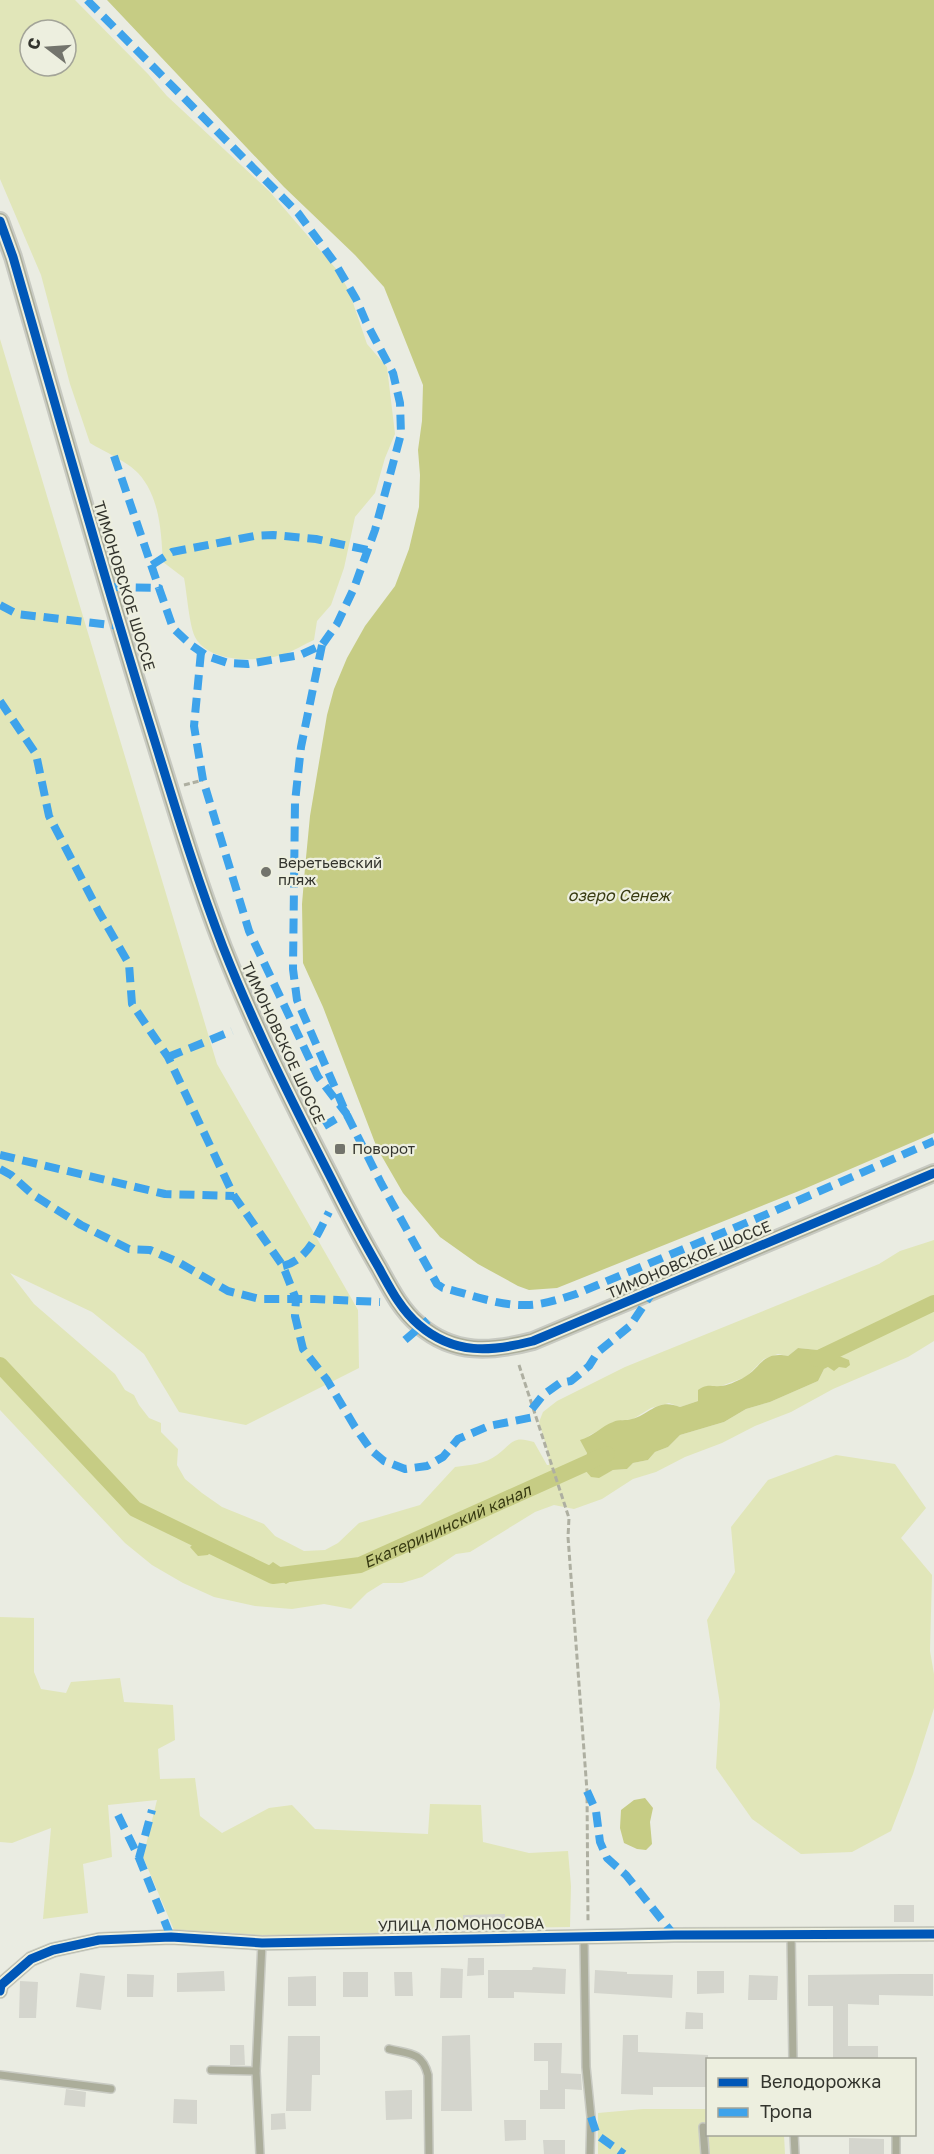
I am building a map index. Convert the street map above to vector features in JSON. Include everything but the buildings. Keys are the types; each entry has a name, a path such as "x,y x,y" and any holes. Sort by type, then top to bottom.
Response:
{"street":[{"name":"ТИМОНОВСКОЕ ШОССЕ","path":"0,221 13,257 136,681 189,850 222,945 271,1060 318,1155 399,1303 417,1324 442,1340 471,1349 507,1348 533,1341 934,1173"},
{"name":"УЛИЦА ЛОМОНОСОВА","path":"0,1986 31,1959 53,1950 99,1940 171,1937 262,1943 674,1935 934,1934"}],"lane":[{"path":"790,1934 793,2058"},
{"path":"584,1938 586,2067 591,2117 590,2154"},
{"path":"260,2154 256,2071 262,1943"},
{"path":"389,2049 418,2056 425,2062 428,2075 429,2154"},
{"path":"211,2070 256,2071"},
{"path":"0,2075 111,2089"},
{"path":"703,2127 705,2154"},
{"path":"794,2136 795,2154"},
{"path":"896,2136 896,2154"}],"path":[{"path":"182,786 203,780"},
{"path":"519,1365 549,1460 568,1510 568,1537 587,1791 588,1925 584,1938"}],"shaded area":[{"path":"0,0 75,0 167,96 270,192 338,271 349,291 367,344 387,367 395,434 375,493 355,517 344,568 331,605 317,621 314,640 275,657 236,659 211,652 195,637 184,578 163,562 158,515 151,493 134,469 90,443 70,384 41,275 0,179"},
{"path":"0,339 217,1064 358,1310 359,1368 246,1425 179,1412 144,1354 92,1312 10,1273 34,1304 115,1374 125,1390 134,1395 149,1418 161,1423 161,1432 178,1449 177,1465 185,1479 222,1507 264,1524 275,1536 304,1551 325,1550 338,1543 359,1523 420,1505 455,1467 487,1460 497,1455 513,1441 521,1439 534,1442 549,1465 548,1452 539,1422 543,1412 557,1401 625,1367 879,1264 900,1251 934,1240 934,1341 908,1357 833,1389 791,1412 685,1457 656,1472 633,1479 602,1499 574,1509 554,1505 535,1512 470,1552 456,1554 422,1577 402,1583 383,1583 367,1593 351,1609 324,1604 292,1609 255,1606 214,1597 183,1583 152,1565 125,1543 0,1410","holes":["798,1348 818,1350 828,1367 824,1369 818,1381 770,1402 746,1409 724,1422 680,1435 668,1447 655,1452 648,1460 633,1463 627,1469 613,1470 599,1477 585,1461 587,1453 583,1443 590,1435 613,1422 633,1419 651,1408 669,1403 680,1407 698,1401 721,1386 746,1377 764,1359 778,1354 788,1356"]},
{"path":"836,1455 895,1464 926,1508 901,1538 932,1575 930,1651 934,1674 934,1708 913,1774 891,1831 852,1852 801,1854 752,1819 716,1768 720,1704 707,1620 735,1572 731,1527 768,1480"},
{"path":"0,1617 34,1618 34,1672 41,1689 66,1693 71,1682 120,1678 124,1702 173,1705 175,1740 158,1749 160,1779 195,1778 200,1816 222,1833 269,1808 292,1805 315,1829 428,1834 430,1804 481,1805 483,1842 529,1853 568,1851 571,1886 570,1927 431,1929 349,1936 258,1937 174,1930 143,1857 157,1800 108,1805 112,1857 83,1864 88,1913 43,1919 51,1828 12,1843 0,1842"},
{"path":"643,2109 706,2109 706,2136 784,2136 785,2154 598,2154 598,2113"}],"water":[{"name":"озеро Сенеж","path":"107,0 934,0 934,1133 804,1189 557,1288 529,1290 478,1264 440,1237 403,1193 377,1148 323,1007 303,963 302,904 310,816 327,715 334,689 347,658 365,626 395,586 409,549 419,507 418,450 423,385 384,287 355,255 284,187"},
{"path":"825,1347 840,1352 839,1356 849,1360 850,1365 846,1368 839,1367 834,1371 828,1367 824,1369 818,1381 770,1402 746,1409 724,1422 680,1435 668,1447 655,1452 648,1460 633,1463 627,1469 613,1470 599,1478 591,1477 585,1470 587,1453 580,1440 609,1424 639,1417 665,1404 680,1407 698,1401 698,1390 707,1386 723,1386 738,1381 762,1361 772,1356 788,1356 798,1348 818,1350"},
{"path":"198,1540 206,1541 212,1550 208,1555 198,1556 190,1547"},
{"path":"259,1562 268,1566 273,1562 282,1568 293,1568 296,1578 286,1584 272,1575 261,1577 254,1573 253,1567"},
{"path":"645,1798 653,1808 650,1822 652,1844 646,1850 624,1843 620,1828 621,1810 634,1800"}],"waterway":[{"name":"Екатерининский канал","path":"817,1359 934,1303"},
{"name":"Екатерининский канал","path":"0,1365 135,1509 273,1576 360,1565 607,1454"}],"marked path":[{"path":"87,0 298,213 335,263 356,299 393,373 400,403 401,434 375,530 354,588 337,624 322,645 300,655 248,664 228,663 207,656 173,628 159,588 109,587"},
{"path":"114,456 159,588"},
{"path":"152,565 172,552 254,536 273,535 316,539 368,550"},
{"path":"0,605 17,614 120,626"},
{"path":"322,645 301,747 295,802 293,969 297,1000 346,1113 381,1183 437,1284 443,1288 505,1304 532,1305 558,1300 765,1215 934,1141"},
{"path":"201,652 194,726 203,780 249,931 318,1077 346,1113 324,1126"},
{"path":"0,701 36,754 49,816 129,964 132,1004 168,1057 234,1196 283,1266 296,1299 295,1316 303,1349 327,1380 371,1450 384,1461 405,1469 427,1466 443,1457 458,1439 489,1426 534,1417"},
{"path":"168,1057 232,1031"},
{"path":"0,1155 165,1194 234,1196"},
{"path":"0,1169 11,1175 32,1194 81,1225 129,1249 150,1250 178,1262 228,1291 260,1299 380,1302"},
{"path":"283,1266 292,1263 306,1252 329,1212"},
{"path":"532,1409 543,1395 560,1383 571,1381 589,1366 598,1352 630,1326 652,1293"},
{"path":"405,1340 428,1320"},
{"path":"587,1791 596,1811 600,1842 607,1858 626,1875 674,1935"},
{"path":"139,1858 152,1810"},
{"path":"118,1815 139,1858 171,1937"},
{"path":"591,2117 597,2135 624,2154"}],"cycle path":[{"path":"0,221 13,257 147,716 212,919 247,1006 342,1201 401,1306 413,1319 432,1335 459,1346 488,1349 533,1341 934,1173"},
{"path":"0,1991 1,1985 31,1959 53,1950 99,1940 171,1937 262,1943 674,1935 934,1934"}],"place":[{"name":"Веретьевский пляж","path":"266,872"},
{"name":"Поворот","path":"340,1149"}]}
